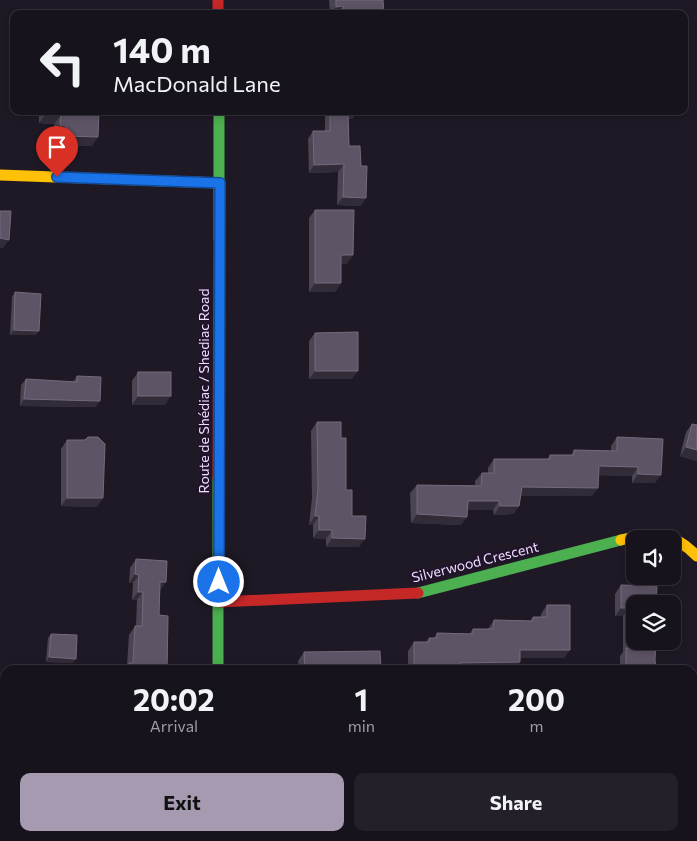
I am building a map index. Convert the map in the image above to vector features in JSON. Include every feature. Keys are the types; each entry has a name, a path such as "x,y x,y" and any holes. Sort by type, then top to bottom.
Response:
{"street":[{"name":"Route de Shédiac / Shediac Road","path":"218,665 219,115"},
{"path":"0,175 220,183"},
{"name":"Silverwood Crescent","path":"219,602 412,595 643,534 658,532 687,545 697,556"}],"building":[{"path":"336,0 383,0 384,10 343,10 343,6 336,7"},
{"path":"61,115 99,115 98,137 66,136 66,126 60,125"},
{"path":"330,115 348,115 349,146 360,146 361,166 367,166 366,198 343,197 344,164 314,165 313,131 330,131"},
{"path":"315,210 354,210 353,255 341,255 341,283 315,283"},
{"path":"0,211 11,211 9,240 0,238"},
{"path":"15,292 41,294 39,331 14,330"},
{"path":"358,332 358,371 315,371 315,333"},
{"path":"138,372 171,372 171,396 138,396"},
{"path":"77,376 101,377 100,401 24,399 26,379 77,382"},
{"path":"317,422 341,422 341,438 346,438 346,490 352,490 352,516 366,516 365,539 332,538 332,530 319,530 319,516 315,516 318,489"},
{"path":"692,424 697,425 697,450 686,447"},
{"path":"88,437 98,437 105,444 103,498 67,498 67,440 85,440"},
{"path":"617,437 663,439 661,475 638,474 638,467 599,466 598,488 522,487 519,506 500,506 499,501 468,501 467,517 417,514 417,485 481,486 482,473 494,473 494,459 550,459 550,455 574,455 574,450 617,451"},
{"path":"136,559 167,561 166,582 160,582 159,615 168,616 167,665 129,665 129,663 133,663 135,626 142,626 143,592 138,592 139,575 135,574"},
{"path":"621,585 657,586 656,595 626,595 626,608 621,608"},
{"path":"547,605 570,605 570,650 520,650 520,662 414,665 414,642 429,642 429,638 437,638 437,633 473,634 473,629 493,629 494,620 533,621 533,617 547,617"},
{"path":"51,634 77,635 76,659 49,657"},
{"path":"626,650 656,650 656,665 626,665"},
{"path":"380,651 381,665 305,665 304,652"}],"traffic: fast":[{"path":"219,115 219,239"},
{"path":"218,478 218,665"},
{"path":"418,593 621,540"}],"traffic: slow":[{"path":"0,175 220,183"},
{"path":"621,540 643,535 662,535 679,542 697,556"}],"traffic: jam":[{"path":"218,0 218,10"},
{"path":"218,478 219,239"},
{"path":"219,602 418,593"}],"route":[{"path":"57,177 220,183 219,582"}]}
